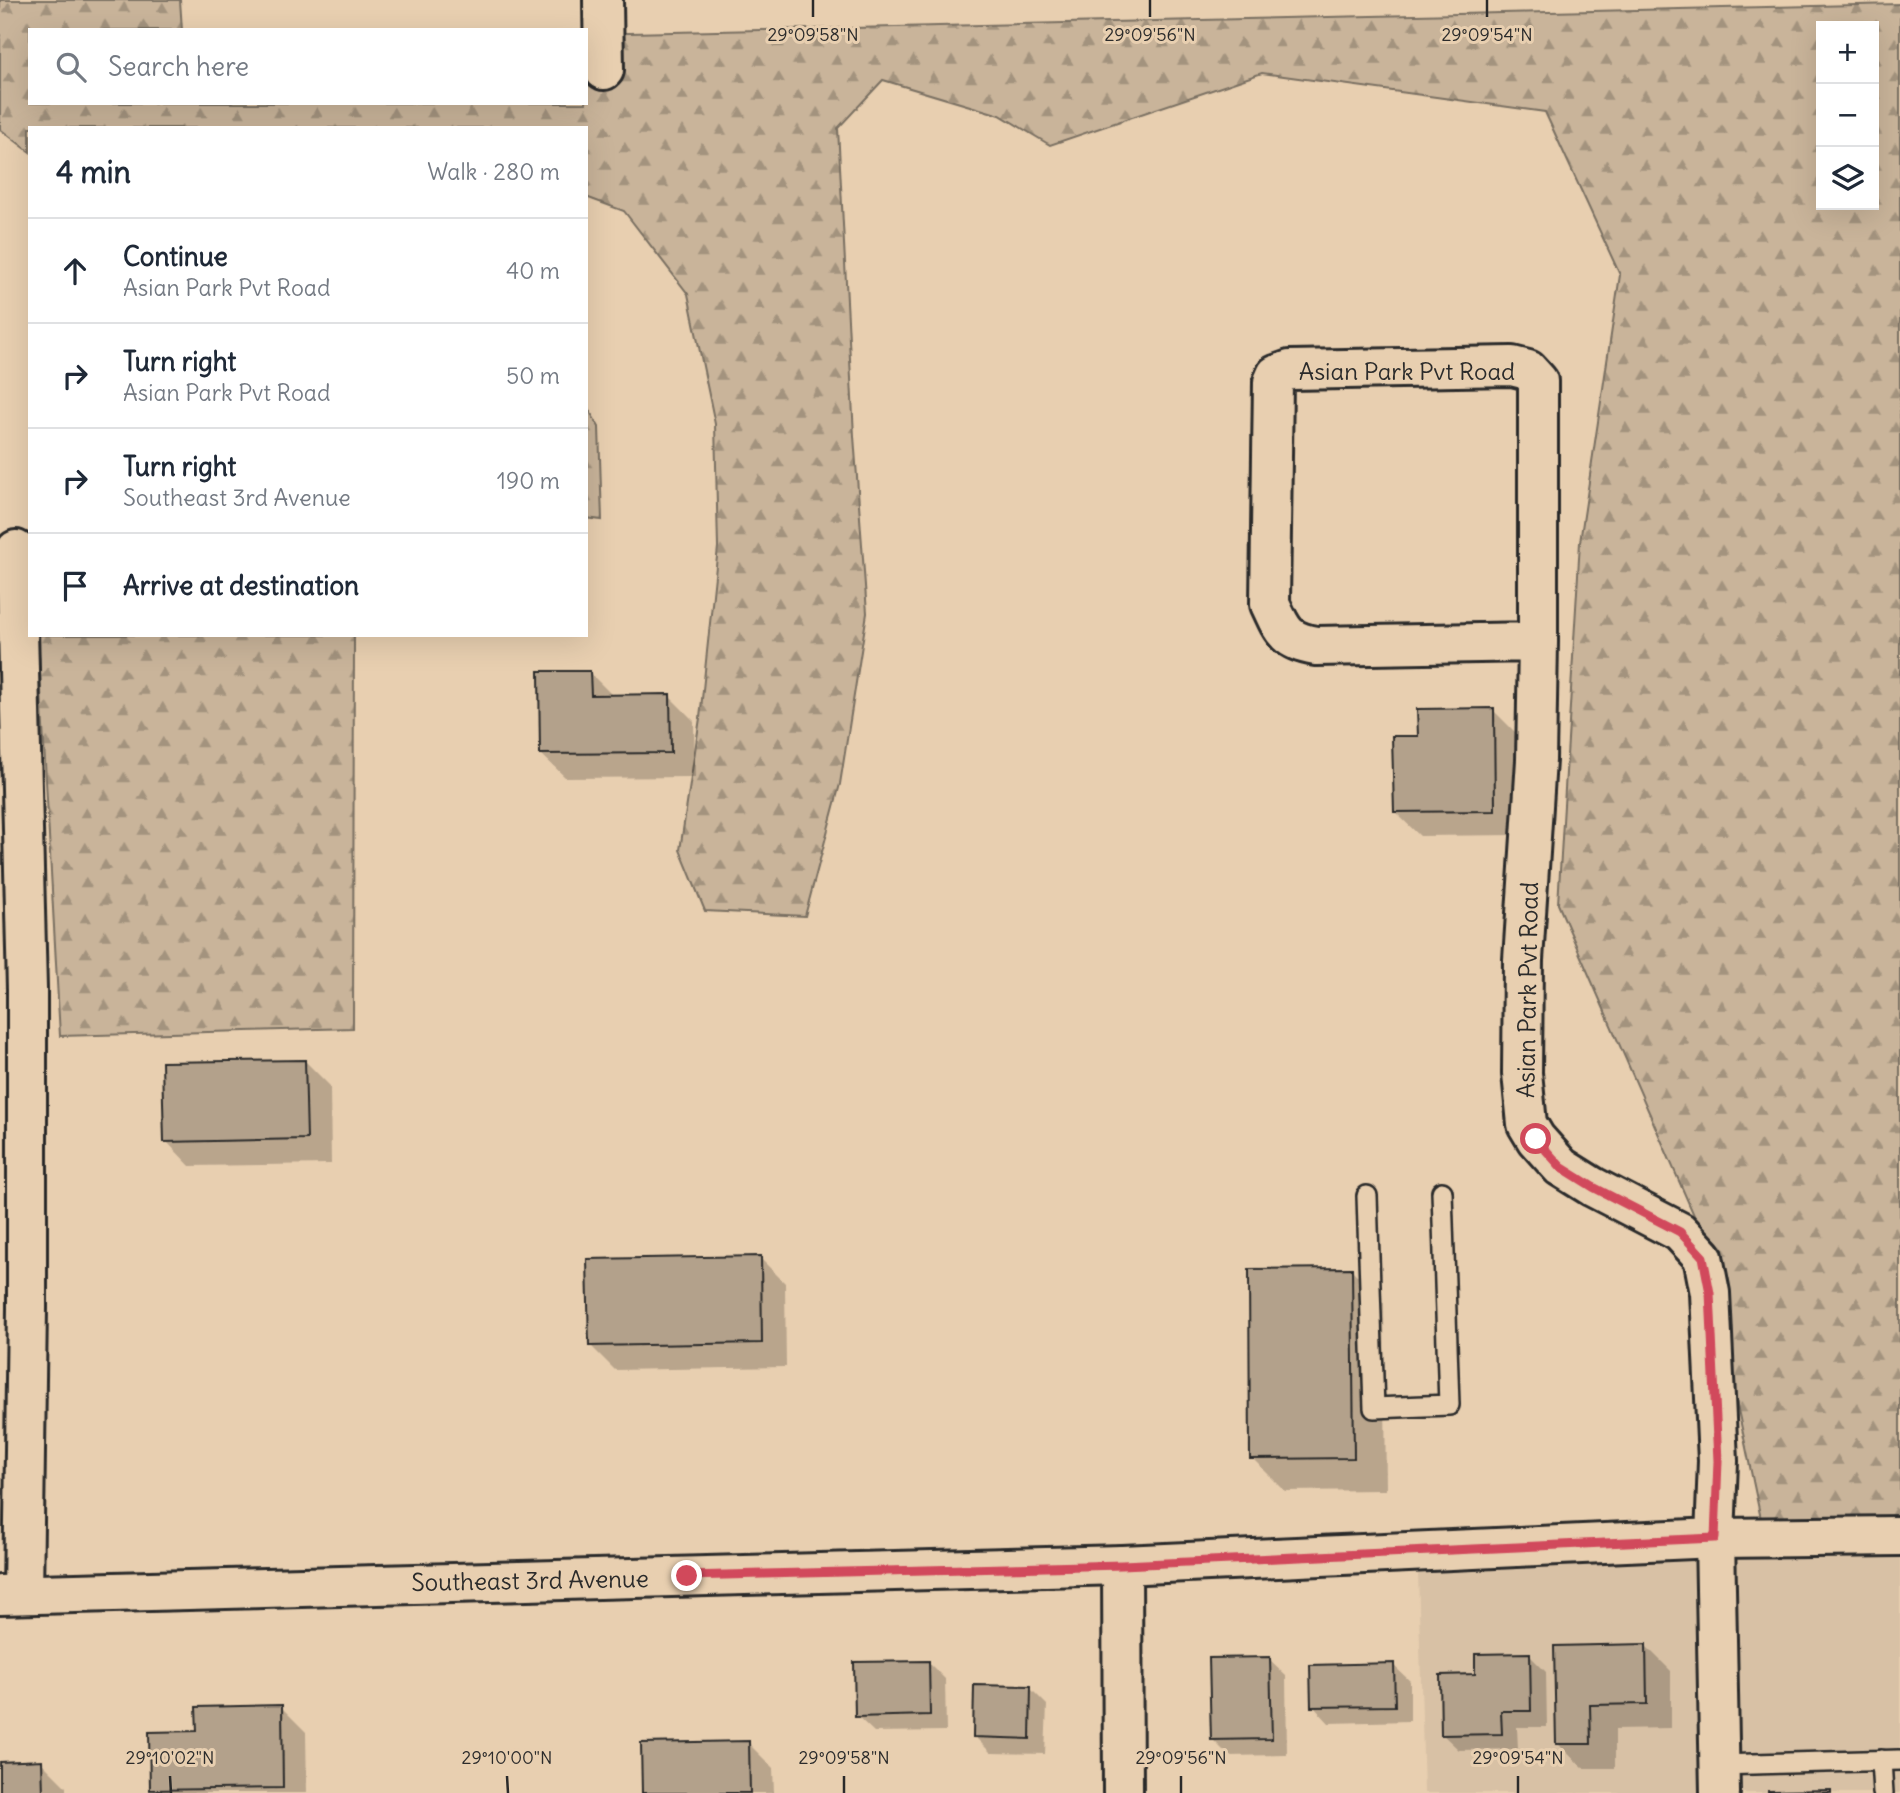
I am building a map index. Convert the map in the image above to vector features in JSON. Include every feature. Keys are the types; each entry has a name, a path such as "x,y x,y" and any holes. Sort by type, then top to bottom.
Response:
{"street":[{"path":"603,0 604,70"},
{"name":"Asian Park Pvt Road","path":"1538,642 1316,646 1302,644 1283,631 1270,604 1273,382 1276,375 1290,370 1513,366 1528,370 1538,381 1538,642 1536,760 1522,973 1522,1073 1527,1124 1536,1139 1561,1167 1593,1187 1680,1232 1703,1257 1710,1293 1718,1461 1715,1538 1720,1779"},
{"path":"8,550 27,989 27,1308 11,1594"},
{"name":"Southeast 3rd Avenue","path":"11,1594 1122,1565 1715,1538 1900,1536"},
{"path":"1122,1565 1123,1793"}],"lane":[{"path":"1367,1196 1374,1408 1449,1405 1442,1192"},
{"path":"1720,1779 1890,1760 1883,1793"}],"shaded area":[{"path":"1900,1555 1900,1793 1741,1793 1737,1557"},
{"path":"1695,1558 1699,1793 1424,1793 1418,1571"}],"green space":[{"path":"0,0 180,0 182,28 28,28 28,105 588,105 588,34 1900,4 1900,1518 1761,1519 1700,1229 1558,904 1580,542 1620,275 1545,112 1262,73 1050,145 1000,115 883,80 838,128 854,436 867,613 840,784 805,916 705,911 680,850 700,718 718,547 715,424 688,294 624,211 588,198 588,126 28,126 28,150 0,129"},
{"path":"588,408 599,427 602,520 588,518"},
{"path":"38,637 354,637 353,1028 60,1036"}],"building":[{"path":"539,671 590,671 591,695 670,694 671,753 540,754"},
{"path":"1494,708 1495,811 1394,812 1392,736 1418,736 1417,709"},
{"path":"305,1060 307,1139 164,1142 162,1062"},
{"path":"761,1256 762,1343 589,1346 587,1259"},
{"path":"1352,1268 1354,1458 1250,1459 1249,1269"},
{"path":"1646,1644 1647,1704 1590,1705 1591,1744 1556,1744 1554,1646"},
{"path":"1530,1653 1531,1711 1501,1711 1502,1734 1441,1735 1440,1675 1475,1674 1475,1654"},
{"path":"1270,1657 1272,1739 1211,1740 1209,1658"},
{"path":"929,1661 930,1715 855,1717 854,1662"},
{"path":"1394,1663 1395,1706 1311,1707 1310,1665"},
{"path":"974,1685 1031,1686 1030,1739 973,1737"},
{"path":"282,1705 283,1788 150,1790 149,1732 197,1731 196,1707"},
{"path":"749,1741 750,1793 642,1793 641,1743"},
{"path":"42,1760 43,1793 0,1793 0,1762"},
{"path":"1831,1790 1831,1793 1768,1793 1768,1791"}],"route":[{"path":"687,1576 1122,1565 1715,1538 1718,1461 1710,1293 1703,1257 1680,1232 1593,1187 1561,1167 1536,1139"}]}
